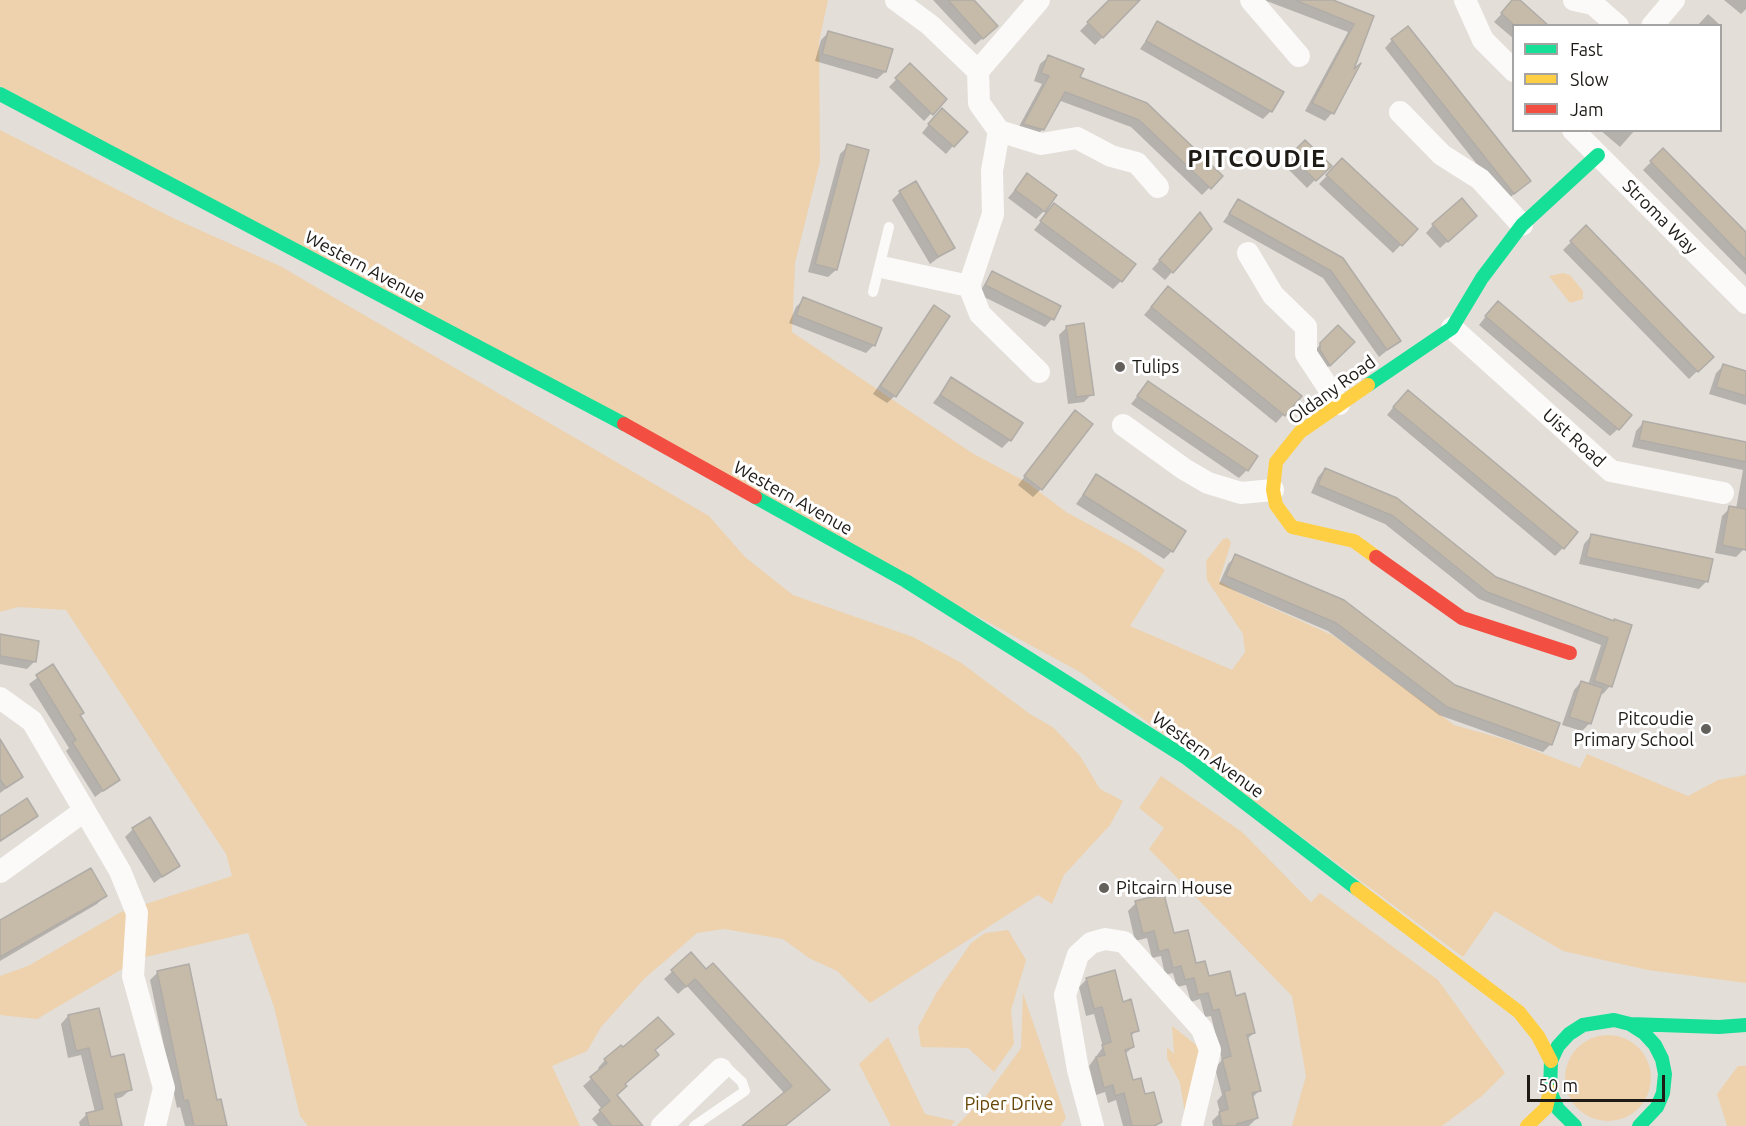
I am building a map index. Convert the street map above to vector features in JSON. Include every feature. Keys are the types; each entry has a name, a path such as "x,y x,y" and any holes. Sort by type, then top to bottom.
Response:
{"main road":[{"name":"Western Avenue","path":"0,94 618,421 906,581 1185,757 1519,1012 1538,1036 1551,1061"},
{"name":"Oldany Road","path":"1273,490 1276,462 1300,432 1452,328 1482,278 1522,225 1598,155"},
{"path":"1273,490 1276,505 1292,527 1354,541 1462,618 1570,653"},
{"name":"Western Avenue","path":"1519,1012 1540,1019"},
{"path":"1562,1024 1583,1025 1614,1020 1630,1024 1719,1028 1746,1025"},
{"path":"1630,1024 1644,1033 1654,1045 1662,1059 1665,1074 1663,1093 1657,1107 1640,1126"},
{"path":"1527,1126 1546,1108 1550,1091 1551,1061 1564,1040 1583,1025"},
{"path":"1693,1042 1719,1028"},
{"path":"1665,1074 1678,1058"},
{"path":"1550,1091 1558,1109 1575,1126"},
{"path":"1663,1093 1670,1115"}],"street":[{"path":"896,0 930,25 978,71"},
{"path":"1039,0 978,71 979,103 999,131 1041,144 1077,138 1112,156 1137,164 1158,187"},
{"path":"1251,0 1299,56"},
{"path":"1465,0 1483,40 1512,69"},
{"path":"1574,0 1593,4 1616,24"},
{"path":"1654,24 1674,0"},
{"path":"1400,112 1442,155 1480,179 1522,225"},
{"path":"999,131 993,171 993,214 969,286 980,314 1039,372"},
{"name":"Stroma Way","path":"1575,132 1746,303"},
{"path":"1248,253 1273,296 1306,327 1305,354 1339,404"},
{"path":"883,268 969,286"},
{"name":"Uist Road","path":"1452,328 1611,471 1723,494"},
{"path":"1123,425 1184,469 1208,483 1241,493 1273,490"},
{"path":"0,698 32,721 120,871 138,913 133,976 164,1088 155,1126"},
{"path":"0,872 84,811"},
{"path":"1093,1126 1077,1070 1065,995 1078,956 1091,943 1105,939 1124,942 1202,1029 1210,1050 1192,1126"},
{"path":"662,1126 664,1121 721,1069"}],"lane":[{"path":"873,292 883,268 889,226"},
{"path":"694,1126 745,1091 742,1082 728,1069 721,1069"}],"green space":[{"path":"0,0 828,0 819,42 820,162 795,263 792,332 972,453 1028,483 1066,512 1136,550 1165,570 1130,626 1232,670 1245,652 1243,634 1207,580 1206,561 1223,539 1228,538 1231,543 1219,581 1241,594 1332,635 1454,725 1507,740 1580,768 1587,754 1688,796 1718,780 1746,775 1746,983 1648,970 1563,951 1495,911 1463,957 1080,672 0,86"},
{"path":"0,130 175,219 280,266 709,516 745,557 793,595 913,637 960,662 1030,714 1054,728 1080,756 1100,789 1123,801 1110,825 1064,875 1052,904 1038,895 870,1003 837,971 809,958 783,939 724,929 697,933 644,979 601,1027 587,1051 552,1066 580,1126 308,1126 300,1116 274,1007 248,933 141,958 37,1019 0,1015 0,976 28,966 121,912 232,876 226,854 66,610 18,607 0,612"},
{"path":"1563,273 1570,275 1583,291 1583,299 1570,303 1549,276"},
{"path":"1161,776 1242,832 1311,902 1320,893 1438,980 1505,1073 1482,1096 1442,1126 1292,1126 1306,1076 1292,996 1149,849 1164,828 1139,808"},
{"path":"1008,930 1026,960 1011,1010 1014,1044 994,1072 968,1048 921,1047 918,1027 937,992 971,943 985,933"},
{"name":"Piper Drive","path":"1023,993 1066,1118 1060,1126 956,1126 987,1095 1021,1048"},
{"path":"1172,1026 1200,1048 1185,1114 1180,1083 1167,1058 1167,1047 1174,1054"},
{"path":"1608,1035 1625,1038 1639,1047 1648,1061 1651,1078 1648,1095 1639,1109 1625,1118 1608,1121 1591,1118 1577,1109 1568,1095 1565,1078 1568,1061 1577,1047 1591,1038"},
{"path":"888,1037 925,1114 955,1121 951,1126 891,1126 859,1064"},
{"path":"1738,1066 1746,1066 1746,1126 1727,1126 1717,1094"}],"building":[{"path":"948,0 974,0 998,26 983,39"},
{"path":"1109,0 1140,0 1103,38 1087,22"},
{"path":"1295,0 1333,0 1374,16 1354,69 1361,63 1334,114 1312,103 1354,24"},
{"path":"1512,0 1520,0 1547,24 1513,24 1501,13"},
{"path":"1157,21 1284,92 1272,112 1146,41"},
{"path":"1408,26 1531,181 1514,194 1391,39"},
{"path":"828,31 893,49 886,72 822,54"},
{"path":"1048,55 1084,69 1080,77 1147,103 1223,176 1211,189 1139,120 1065,92 1044,130 1023,124 1049,76 1041,73"},
{"path":"910,63 947,99 933,115 895,78"},
{"path":"942,108 968,132 954,147 928,124"},
{"path":"1305,140 1332,166 1316,181 1290,155"},
{"path":"847,144 869,150 837,270 815,264"},
{"path":"1663,148 1746,232 1746,260 1650,161"},
{"path":"1342,158 1418,229 1402,246 1326,175"},
{"path":"1027,173 1057,195 1045,212 1015,190"},
{"path":"916,181 955,248 938,257 899,191"},
{"path":"1462,198 1477,216 1448,242 1432,224"},
{"path":"1238,199 1343,258 1401,341 1387,350 1331,271 1229,214"},
{"path":"1054,203 1136,264 1122,282 1040,221"},
{"path":"1200,212 1212,229 1173,273 1159,260"},
{"path":"1586,225 1714,357 1698,372 1570,241"},
{"path":"992,271 1061,306 1054,320 985,285"},
{"path":"1168,286 1302,396 1285,416 1151,307"},
{"path":"803,297 882,328 875,346 796,315"},
{"path":"1498,301 1632,415 1619,430 1485,316"},
{"path":"934,305 950,316 896,397 880,386"},
{"path":"1084,323 1094,395 1076,397 1066,326"},
{"path":"1338,325 1355,342 1330,366 1320,350 1320,343"},
{"path":"1723,364 1746,371 1746,396 1716,387"},
{"path":"951,377 1023,423 1011,441 940,395"},
{"path":"1148,381 1258,456 1248,471 1137,396"},
{"path":"1408,390 1578,532 1564,549 1393,407"},
{"path":"1075,410 1093,424 1042,490 1024,476"},
{"path":"1643,421 1746,442 1746,462 1639,440"},
{"path":"1325,468 1397,498 1496,577 1614,621 1614,619 1632,625 1612,687 1594,681 1608,638 1487,592 1393,516 1318,485"},
{"path":"1096,474 1186,531 1173,552 1083,495"},
{"path":"1729,506 1746,509 1746,550 1722,545"},
{"path":"1591,534 1713,559 1708,582 1586,557"},
{"path":"1235,554 1344,600 1455,685 1560,723 1552,745 1447,707 1336,623 1226,576"},
{"path":"0,634 39,641 36,662 0,656"},
{"path":"53,664 84,713 80,715 120,780 103,791 72,742 76,740 36,675"},
{"path":"1581,681 1603,688 1591,724 1569,717"},
{"path":"0,739 23,777 6,788 0,779"},
{"path":"27,798 38,816 0,841 0,816"},
{"path":"150,817 180,866 162,877 132,828"},
{"path":"91,868 107,896 0,957 0,920"},
{"path":"1164,894 1174,933 1188,930 1196,963 1205,961 1209,976 1230,971 1236,996 1245,993 1255,1033 1247,1035 1261,1091 1252,1093 1258,1118 1237,1124 1238,1126 1222,1126 1219,1112 1228,1109 1224,1091 1230,1090 1222,1059 1231,1056 1219,1009 1213,1011 1208,993 1198,995 1194,978 1185,980 1181,966 1173,968 1168,949 1159,952 1154,931 1143,934 1135,901"},
{"path":"691,952 706,969 713,963 830,1090 785,1126 742,1126 792,1086 695,979 686,987 671,970"},
{"path":"189,964 217,1100 221,1099 227,1126 194,1126 188,1100 184,1101 157,971"},
{"path":"1115,970 1123,1002 1131,999 1139,1031 1131,1033 1134,1047 1125,1050 1133,1080 1141,1078 1145,1094 1154,1092 1162,1122 1154,1126 1132,1126 1124,1093 1115,1096 1113,1085 1104,1088 1096,1057 1105,1055 1102,1045 1111,1042 1102,1007 1094,1009 1086,978"},
{"path":"99,1008 111,1057 124,1054 132,1090 115,1094 122,1126 89,1126 86,1113 103,1109 89,1048 76,1051 68,1015"},
{"path":"658,1017 674,1034 655,1050 659,1055 625,1084 627,1086 617,1095 643,1126 612,1126 599,1110 610,1101 590,1077 607,1063 604,1059 621,1045 623,1047"}],"traffic: fast":[{"path":"0,94 624,424"},
{"path":"1368,385 1452,328 1482,278 1522,225 1598,155"},
{"path":"755,497 906,581 1185,757 1357,889"},
{"path":"1575,1126 1558,1109 1550,1091 1551,1061 1558,1046 1569,1034 1583,1025 1614,1020 1630,1024 1644,1033 1655,1045 1662,1059 1665,1074 1663,1093 1657,1107 1639,1126"},
{"path":"1630,1024 1719,1027 1746,1025"}],"traffic: slow":[{"path":"1368,385 1300,432 1276,462 1273,490 1276,505 1292,527 1354,541 1376,557"},
{"path":"1357,889 1519,1012 1538,1036 1551,1061"},
{"path":"1527,1126 1546,1108 1550,1091"}],"traffic: jam":[{"path":"624,424 755,497"},
{"path":"1376,557 1462,618 1570,653"}],"place":[{"name":"Tulips","path":"1120,367"},
{"name":"Pitcoudie Primary School","path":"1706,729"},
{"name":"Pitcairn House","path":"1104,888"}],"district":[{"name":"PITCOUDIE","path":"1257,159"}]}
